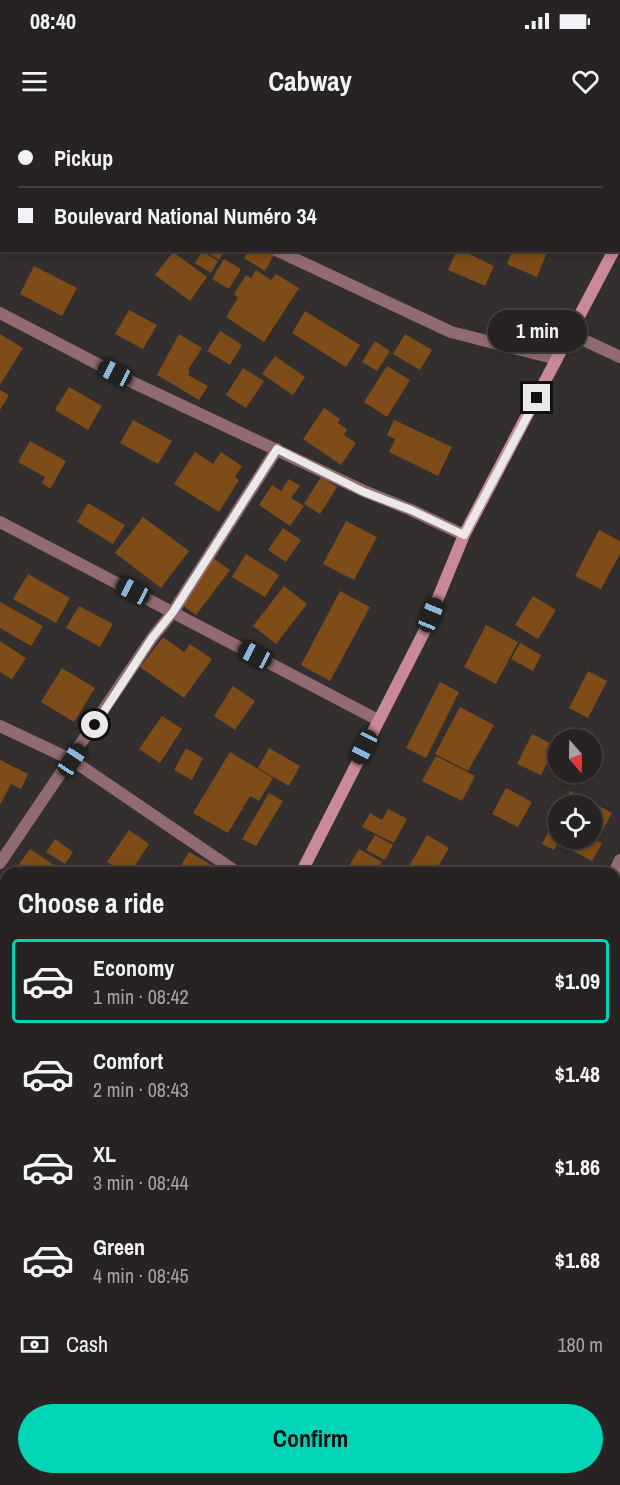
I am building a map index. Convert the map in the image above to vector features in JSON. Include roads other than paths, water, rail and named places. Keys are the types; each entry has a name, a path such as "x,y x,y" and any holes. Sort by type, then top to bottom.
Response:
{"main road":[{"path":"304,867 424,632 464,535 613,252"}],"street":[{"path":"280,252 451,332 557,359"},
{"path":"0,313 134,383 364,492 411,510 464,535"},
{"path":"571,334 620,357"},
{"path":"0,863 72,760 152,638 173,612 277,449"},
{"path":"0,522 378,720"},
{"path":"0,726 72,760 229,867"}]}
